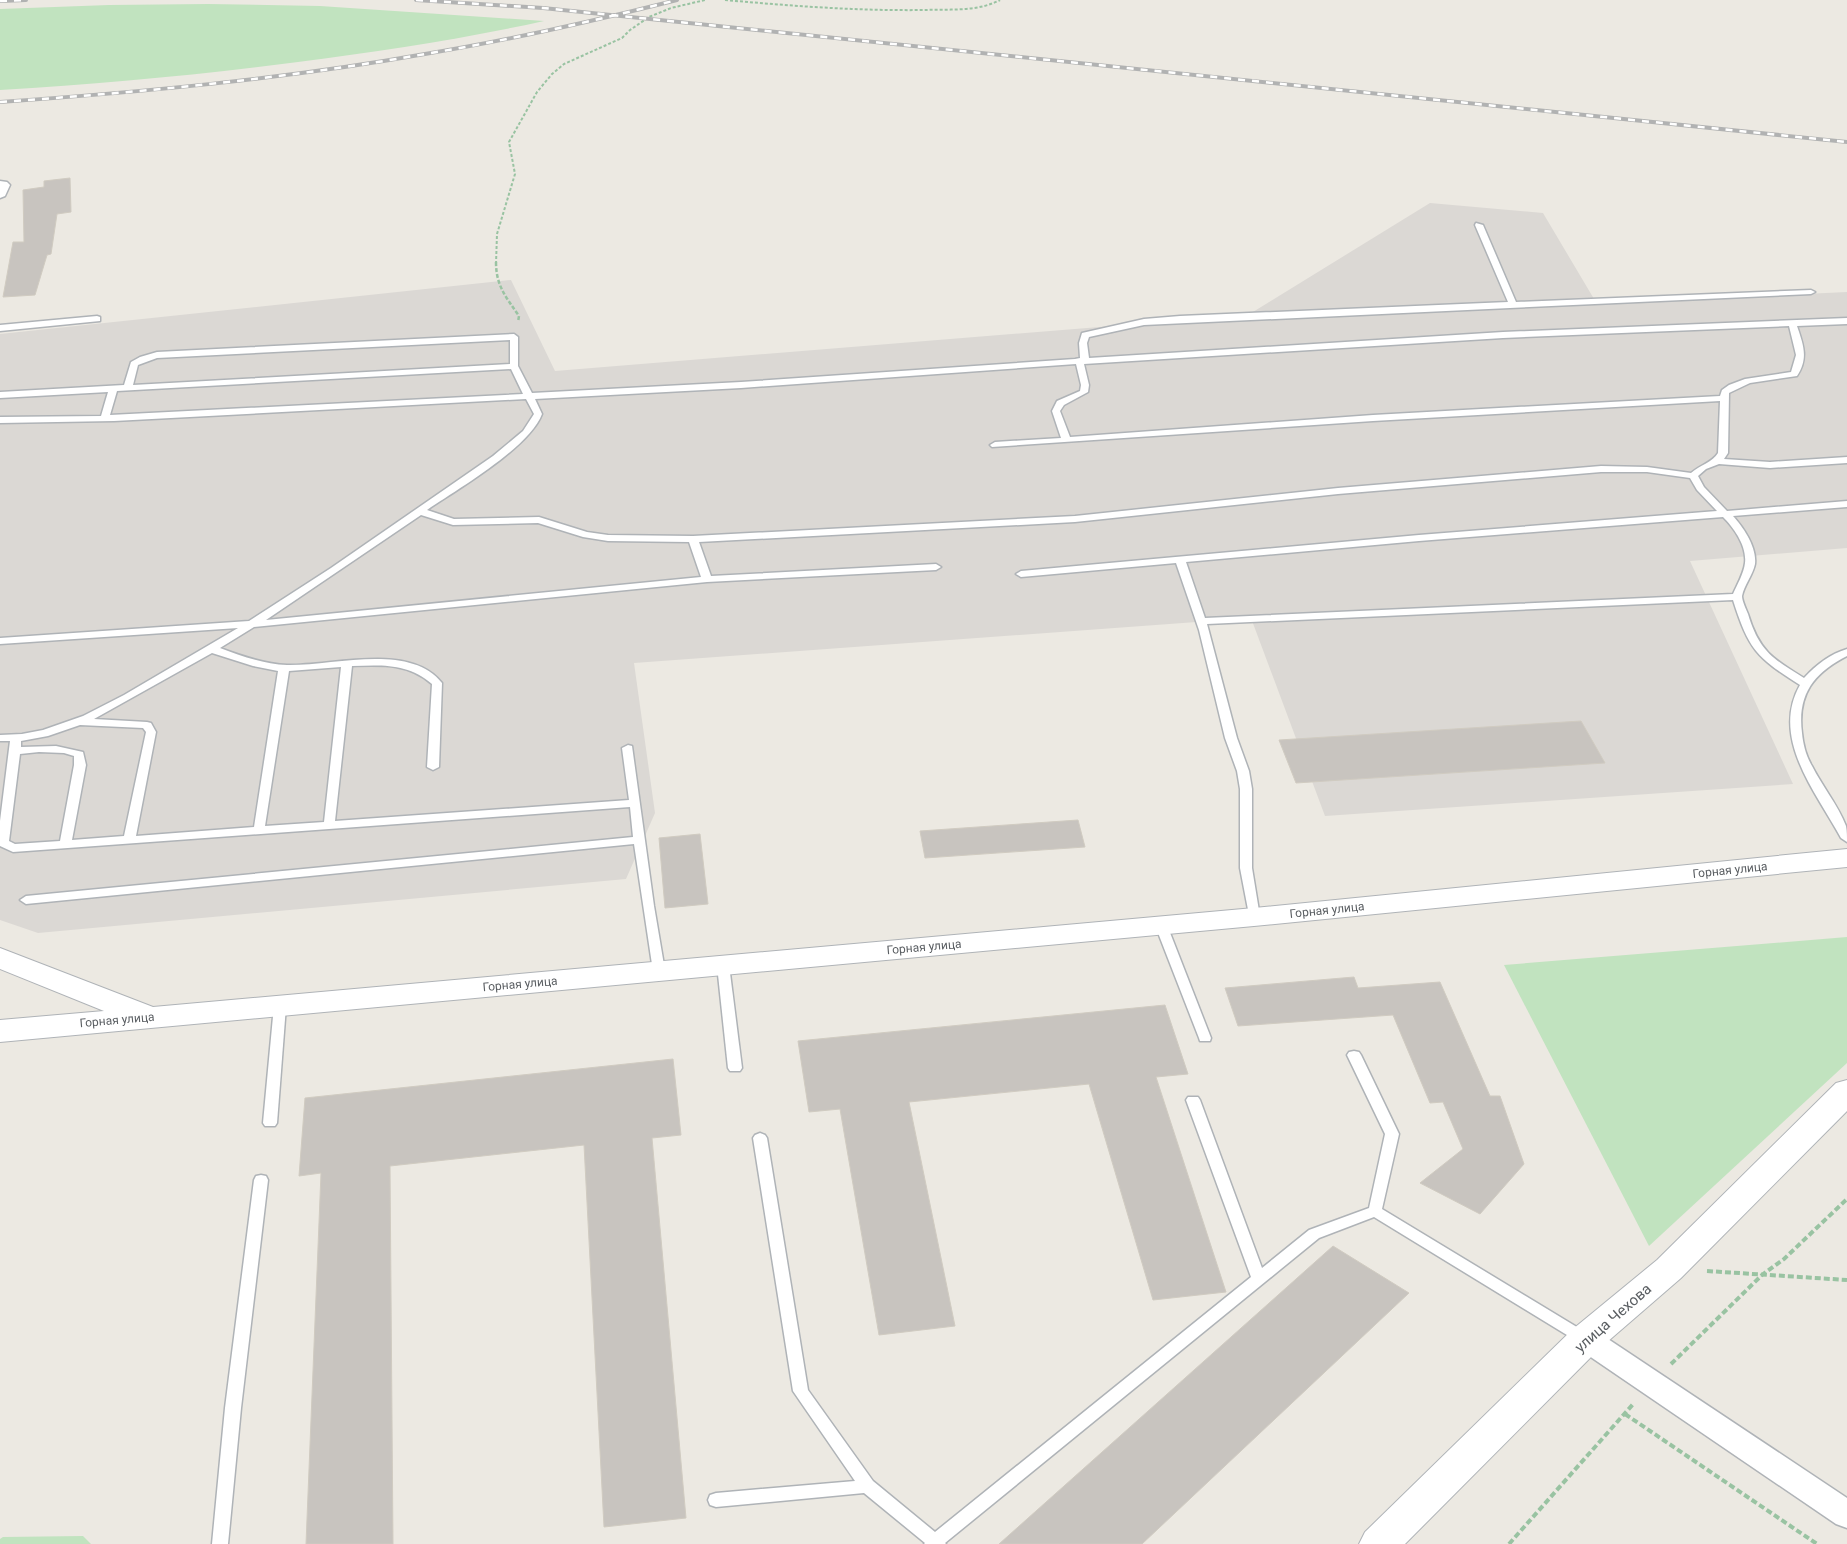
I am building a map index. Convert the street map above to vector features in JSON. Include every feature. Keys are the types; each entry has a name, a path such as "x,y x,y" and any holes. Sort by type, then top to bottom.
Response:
{"street":[{"name":"Горная улица","path":"0,1031 1254,917 1847,858"},
{"path":"0,958 148,1017"},
{"name":"улица Чехова","path":"1379,1544 1586,1340 1669,1269 1847,1091"},
{"path":"1586,1340 1847,1515"}],"lane":[{"path":"1479,225 1514,304"},
{"path":"1066,440 1056,411 1060,403 1084,392 1082,342 1085,335 1144,322 1293,312 1811,292"},
{"path":"0,328 97,319"},
{"path":"0,420 105,418 529,396 888,376 1082,360 1493,336 1847,321"},
{"path":"1718,461 1723,454 1724,392 1730,387 1746,382 1794,374 1800,367 1801,351 1792,323"},
{"path":"0,738 16,739 79,722 130,696 254,624 496,458 536,423 538,414 514,366 514,338 157,355 134,364 128,387"},
{"path":"0,395 514,366"},
{"path":"105,418 113,388"},
{"path":"994,445 1373,418 1724,398"},
{"path":"1694,476 1703,467 1718,461 1770,465 1847,460"},
{"path":"420,511 453,522 540,520 586,535 608,538 693,539 1075,519 1338,491 1601,469 1649,468 1694,476"},
{"path":"1694,476 1700,488 1738,527 1749,551 1750,562 1737,597 1748,632 1758,649 1776,665 1805,682"},
{"path":"1021,574 1419,538 1847,504"},
{"path":"693,539 707,579"},
{"path":"1180,560 1201,621 1230,738 1243,771 1246,789 1246,868 1254,917"},
{"path":"0,641 254,624 707,579 936,568"},
{"path":"1201,621 1737,597"},
{"path":"211,649 256,663 284,668 393,663 408,666 431,675 437,683 434,767"},
{"path":"1847,652 1821,666 1805,682 1798,697 1796,714 1798,740 1803,760 1847,838"},
{"path":"329,825 347,664"},
{"path":"259,830 284,668"},
{"path":"79,722 129,723 147,726 151,732 128,840"},
{"path":"16,739 3,844 13,848 635,803"},
{"path":"628,748 659,971"},
{"path":"14,751 72,750 79,754 80,765 65,844"},
{"path":"26,900 640,840"},
{"path":"1161,925 1205,1038"},
{"path":"723,965 735,1068"},
{"path":"270,1123 280,1006"},
{"path":"1354,1055 1392,1134 1375,1211"},
{"path":"1193,1100 1259,1278"},
{"path":"760,1138 801,1391 867,1486 935,1543 1314,1234 1375,1211"},
{"path":"220,1544 261,1180"},
{"path":"1375,1211 1586,1340"},
{"path":"716,1500 867,1486"}],"path":[{"path":"514,338 519,316 499,286 496,276 497,234 515,174 509,142 518,124 537,92 552,74 564,64 622,38 629,30 651,15 705,0"},
{"path":"725,0 809,8 908,10 968,9 992,4 1000,0"},
{"path":"1669,1269 1847,1280"},
{"path":"1625,1414 1817,1544"}],"shaded area":[{"path":"1430,203 1543,213 1597,304 1847,292 1847,548 1690,561 1793,784 1325,816 1251,618 634,663 655,813 626,879 38,933 0,920 0,334 511,280 555,371 1248,315"}],"green space":[{"path":"208,4 320,6 544,21 422,44 298,62 149,79 0,90 0,9"},
{"path":"1847,937 1847,1063 1649,1246 1504,965"},
{"path":"83,1536 91,1544 0,1544 0,1539 3,1537"}],"building":[{"path":"70,178 71,212 57,214 51,254 47,255 35,295 3,297 13,242 24,242 23,190 44,187 44,181"},
{"path":"1581,721 1605,763 1296,783 1279,740"},
{"path":"1078,820 1085,847 925,858 920,831"},
{"path":"700,834 708,904 665,908 659,838"},
{"path":"1354,977 1358,988 1440,982 1490,1096 1500,1096 1524,1164 1480,1214 1420,1183 1463,1149 1443,1102 1430,1103 1393,1015 1238,1026 1225,988"},
{"path":"1165,1005 1188,1074 1156,1077 1226,1292 1153,1300 1089,1084 909,1102 955,1326 879,1335 840,1109 809,1112 798,1041"},
{"path":"673,1059 681,1135 652,1138 686,1518 604,1527 584,1145 390,1166 393,1544 306,1544 321,1173 299,1176 305,1098"},
{"path":"1333,1246 1409,1293 1142,1544 999,1544"}],"railway":[{"path":"0,1 26,0"},
{"path":"416,0 543,8 614,15"},
{"path":"614,15 677,0"},
{"path":"0,102 213,84 319,71 457,49 614,15"},
{"path":"614,15 1847,142"}]}
